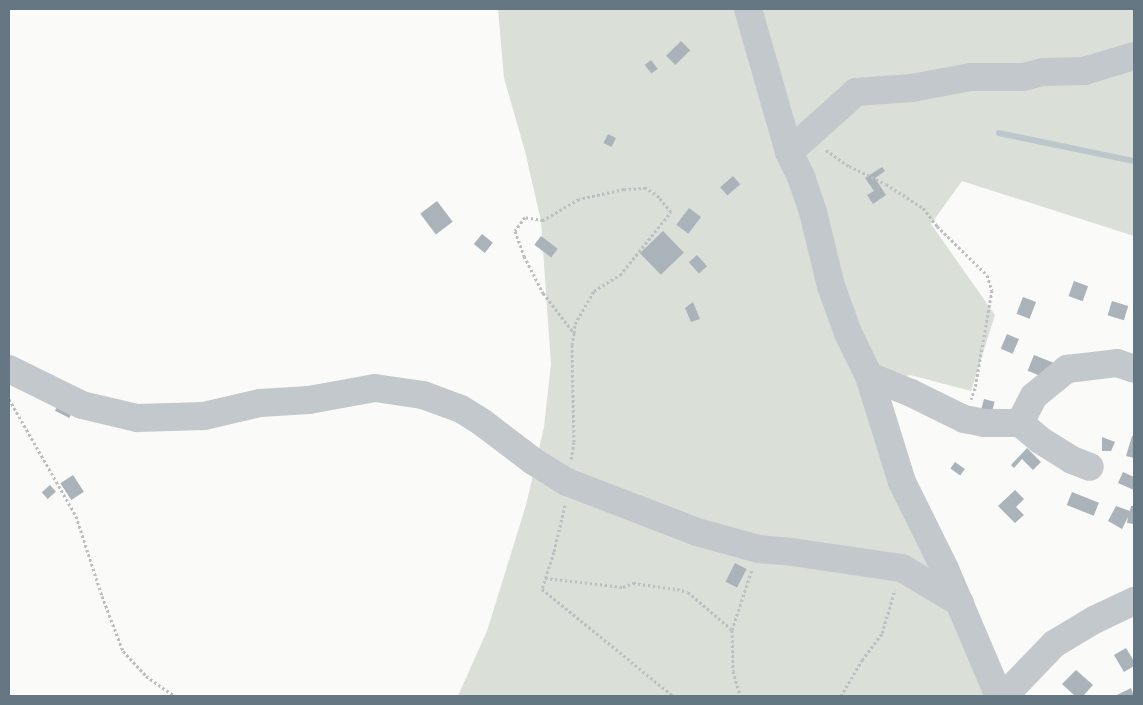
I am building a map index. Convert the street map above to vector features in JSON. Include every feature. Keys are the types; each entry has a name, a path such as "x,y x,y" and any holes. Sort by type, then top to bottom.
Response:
{"street":[{"path":"748,9 797,146 831,286 848,333 869,376 902,482 960,603 999,696"},
{"path":"797,146 856,92 912,88 971,77 1023,76 1043,72 1084,71 1134,56"},
{"path":"1020,423 1034,396 1067,369 1117,363 1134,369"},
{"path":"9,369 82,405 137,418 204,416 260,404 309,400 375,388 423,395 468,414 532,461 567,482 696,532 758,549 902,568 960,603"},
{"path":"869,376 911,392 964,419 984,423 1020,423 1064,455 1090,467"},
{"path":"1004,696 1054,644 1094,620 1134,601"}],"path":[{"path":"797,146 828,151 849,166 886,184 923,208 937,226 987,275 992,290 975,388 964,419"},
{"path":"574,333 543,293 524,256 515,231 525,217 543,220 579,199 624,189 646,188 659,197 670,212 620,275 594,291 575,324 574,442 564,507 542,589 673,696"},
{"path":"9,400 76,516 102,596 124,651 146,676 175,696"},
{"path":"740,696 733,671 732,630 758,549"},
{"path":"841,696 862,660 882,633 902,568"},
{"path":"546,578 624,587 633,583 688,592 732,630"}],"shaded area":[{"path":"498,9 1134,9 1134,236 962,181 931,224 995,315 971,391 910,375 871,385 991,696 458,696 487,631 526,505 544,427 551,364 541,221 525,151 504,78"}],"building":[{"path":"681,41 690,50 675,65 666,56"},
{"path":"651,60 658,69 651,74 645,65"},
{"path":"608,134 616,138 611,147 603,143"},
{"path":"882,167 885,171 875,178 886,195 873,204 867,195 874,191 865,178"},
{"path":"733,176 740,184 727,195 720,187"},
{"path":"437,201 453,222 436,234 420,214"},
{"path":"689,208 701,217 688,234 676,225"},
{"path":"663,231 684,253 661,275 640,253"},
{"path":"482,234 493,243 485,253 474,244"},
{"path":"541,236 558,249 551,257 534,245"},
{"path":"697,255 707,266 699,274 689,262"},
{"path":"1074,281 1088,286 1083,301 1069,296"},
{"path":"1023,297 1036,302 1030,319 1017,314"},
{"path":"1112,301 1128,306 1124,320 1108,315"},
{"path":"693,302 700,319 691,322 685,308"},
{"path":"1007,334 1019,339 1013,354 1001,349"},
{"path":"1034,355 1059,365 1053,381 1028,371"},
{"path":"984,399 995,402 990,417 980,414"},
{"path":"60,401 74,408 69,418 55,411"},
{"path":"1132,436 1134,437 1134,458 1126,456"},
{"path":"1102,437 1115,442 1111,451 1102,451"},
{"path":"1027,448 1041,462 1033,470 1022,459 1014,468 1011,465"},
{"path":"955,462 965,469 960,475 950,469"},
{"path":"1123,472 1134,477 1134,490 1118,483"},
{"path":"73,475 84,492 71,500 60,483"},
{"path":"50,485 56,492 48,499 42,492"},
{"path":"1015,490 1024,499 1016,507 1024,515 1015,523 998,506"},
{"path":"1072,492 1099,503 1094,516 1067,505"},
{"path":"1116,506 1130,511 1131,506 1134,506 1134,524 1127,523 1128,517 1122,529 1108,521"},
{"path":"735,563 747,569 737,588 725,582"},
{"path":"1126,648 1134,661 1134,666 1124,672 1114,655"},
{"path":"1076,670 1093,685 1083,696 1075,696 1062,684"},
{"path":"1131,688 1134,696 1115,696"}],"waterway":[{"path":"999,133 1134,161"}]}
